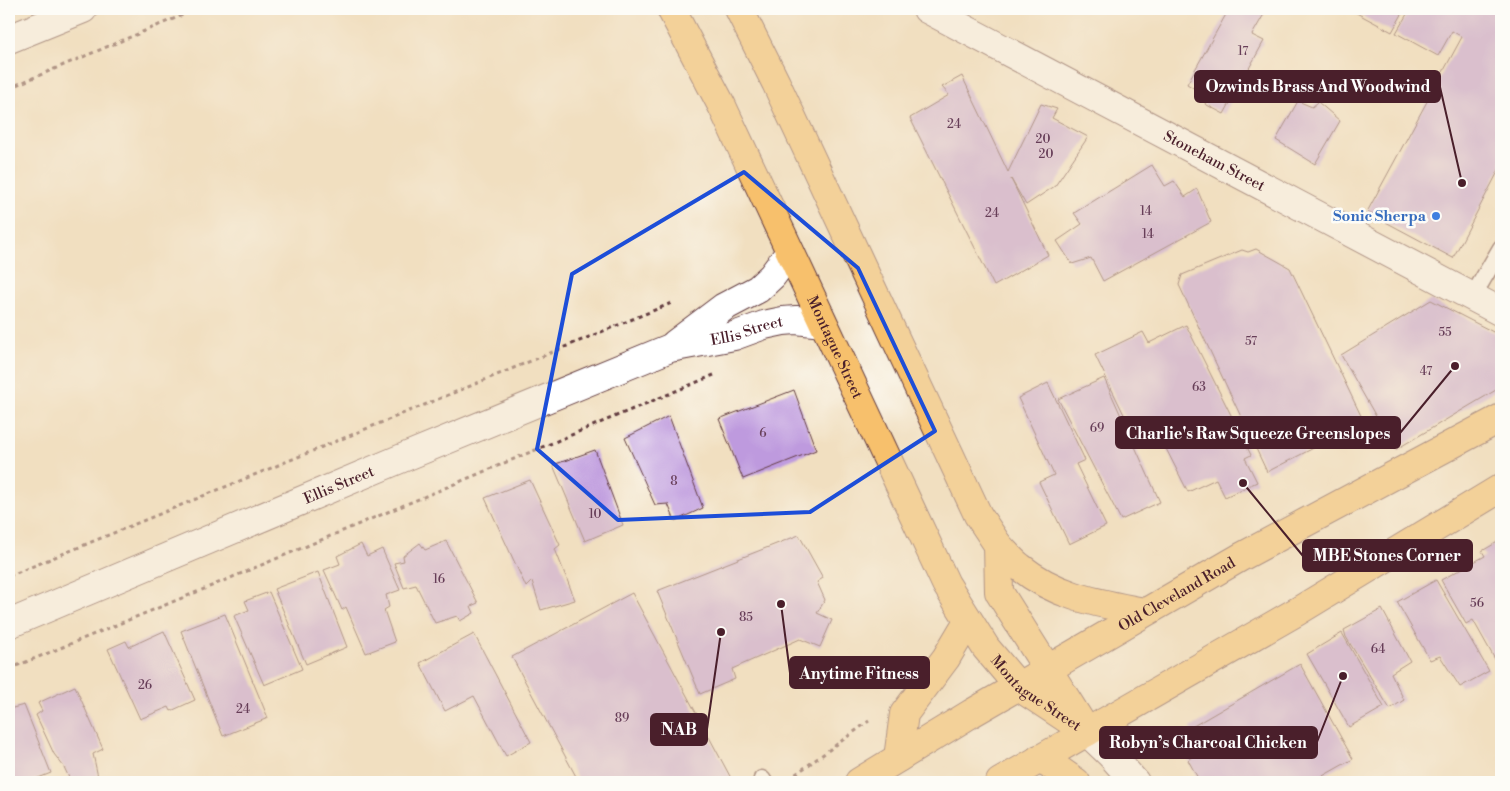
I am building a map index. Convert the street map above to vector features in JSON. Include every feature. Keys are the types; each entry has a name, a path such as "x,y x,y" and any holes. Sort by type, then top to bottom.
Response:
{"main road":[{"name":"Montague Street","path":"672,9 722,106 946,584 986,648 1019,687 1087,732"},
{"path":"739,9 776,83 978,515 998,545 1020,567 1061,592 1144,612"},
{"name":"Old Cleveland Road","path":"858,782 1144,612 1241,557 1501,418"},
{"path":"1000,782 1298,611 1501,488"},
{"name":"Montague Street","path":"998,545 999,592 1087,732"},
{"path":"898,758 904,714 946,658 968,621"},
{"path":"1039,759 1076,782"}],"street":[{"path":"9,39 83,9"},
{"name":"Stoneham Street","path":"927,9 1501,312"},
{"name":"Ellis Street","path":"670,348 724,307 758,289 772,276 790,252"},
{"name":"Ellis Street","path":"9,624 670,348 734,336 764,325 784,321 796,320 823,323"},
{"path":"1087,732 1135,782"}],"lane":[{"path":"1473,296 1501,248"}],"path":[{"path":"9,88 197,9"},
{"path":"9,576 682,298"},
{"path":"9,669 718,373"},
{"path":"785,782 869,722 874,715"}],"highlighted area":[{"path":"744,172 858,268 935,431 810,512 618,520 537,449 572,274"}],"building":[{"path":"1229,9 1267,9 1252,35 1264,41 1224,114 1205,104 1208,97 1187,84"},
{"path":"1349,9 1405,9 1392,32"},
{"path":"1410,9 1501,9 1501,166 1453,258 1367,212 1462,37 1452,31 1438,56 1396,33"},
{"path":"962,76 1008,172 1041,104 1057,109 1052,118 1088,137 1055,186 1026,205 1011,179 1048,255 994,286 910,118 949,95 942,87"},
{"path":"1298,101 1312,107 1318,102 1340,121 1315,164 1276,140"},
{"path":"1152,165 1165,186 1174,181 1185,197 1197,189 1211,222 1103,281 1091,258 1072,264 1057,241 1082,224 1074,213"},
{"path":"1256,249 1290,268 1364,422 1267,472 1179,285 1182,275 1242,250 1248,252"},
{"path":"1431,300 1501,336 1501,387 1395,450 1341,355"},
{"path":"1186,325 1251,455 1245,458 1257,482 1225,497 1216,479 1188,492 1153,423 1133,433 1095,355 1143,332 1149,343"},
{"path":"1104,378 1160,502 1121,520 1058,399"},
{"path":"1048,383 1085,460 1076,464 1106,526 1069,544 1039,482 1054,475 1018,398"},
{"path":"794,390 816,450 743,479 719,419"},
{"path":"669,416 703,508 675,521 668,504 655,505 625,438"},
{"path":"595,450 623,525 585,541 553,465"},
{"path":"530,480 560,545 555,549 575,600 541,610 532,581 526,587 485,498"},
{"path":"799,535 823,578 817,582 825,600 817,613 832,620 820,647 800,639 732,669 735,679 700,694 657,591"},
{"path":"1501,540 1501,670 1473,620 1466,624 1441,580 1485,556 1482,551"},
{"path":"446,541 478,603 471,606 474,613 460,621 457,616 435,623 416,585 404,588 394,563 404,561 403,556 420,543 425,550"},
{"path":"361,544 367,556 382,549 400,590 386,595 389,607 384,610 395,642 366,653 346,607 342,610 324,570 340,564 337,556"},
{"path":"318,572 347,647 306,664 274,589"},
{"path":"1436,580 1489,671 1460,687 1440,656 1430,660 1397,602"},
{"path":"269,592 302,669 264,685 234,616 249,610 245,601"},
{"path":"632,593 732,780 728,782 579,782 512,657"},
{"path":"1382,609 1410,661 1391,673 1404,700 1390,709 1346,637 1344,630"},
{"path":"225,614 268,718 223,736 181,631"},
{"path":"164,631 195,700 171,711 169,707 140,719 108,649 126,641 129,647"},
{"path":"1342,633 1384,707 1349,727 1307,654"},
{"path":"474,634 531,742 506,756 474,696 445,711 420,663"},
{"path":"1300,664 1353,759 1312,782 1200,782 1188,760 1196,753 1199,740 1190,728"},
{"path":"75,686 103,749 93,754 98,777 87,782 71,782 64,767 54,754 36,715 42,711 38,703"},
{"path":"24,705 51,773 28,782 9,782 9,709"}],"place":[{"name":"Ozwinds Brass And Woodwind","path":"1462,183"},
{"name":"Sonic Sherpa","path":"1436,216"},
{"name":"Charlie's Raw Squeeze Greenslopes","path":"1455,366"},
{"name":"MBE Stones Corner","path":"1243,483"},
{"name":"Anytime Fitness","path":"781,604"},
{"name":"NAB","path":"721,632"},
{"name":"Robyn’s Charcoal Chicken","path":"1343,676"}]}
